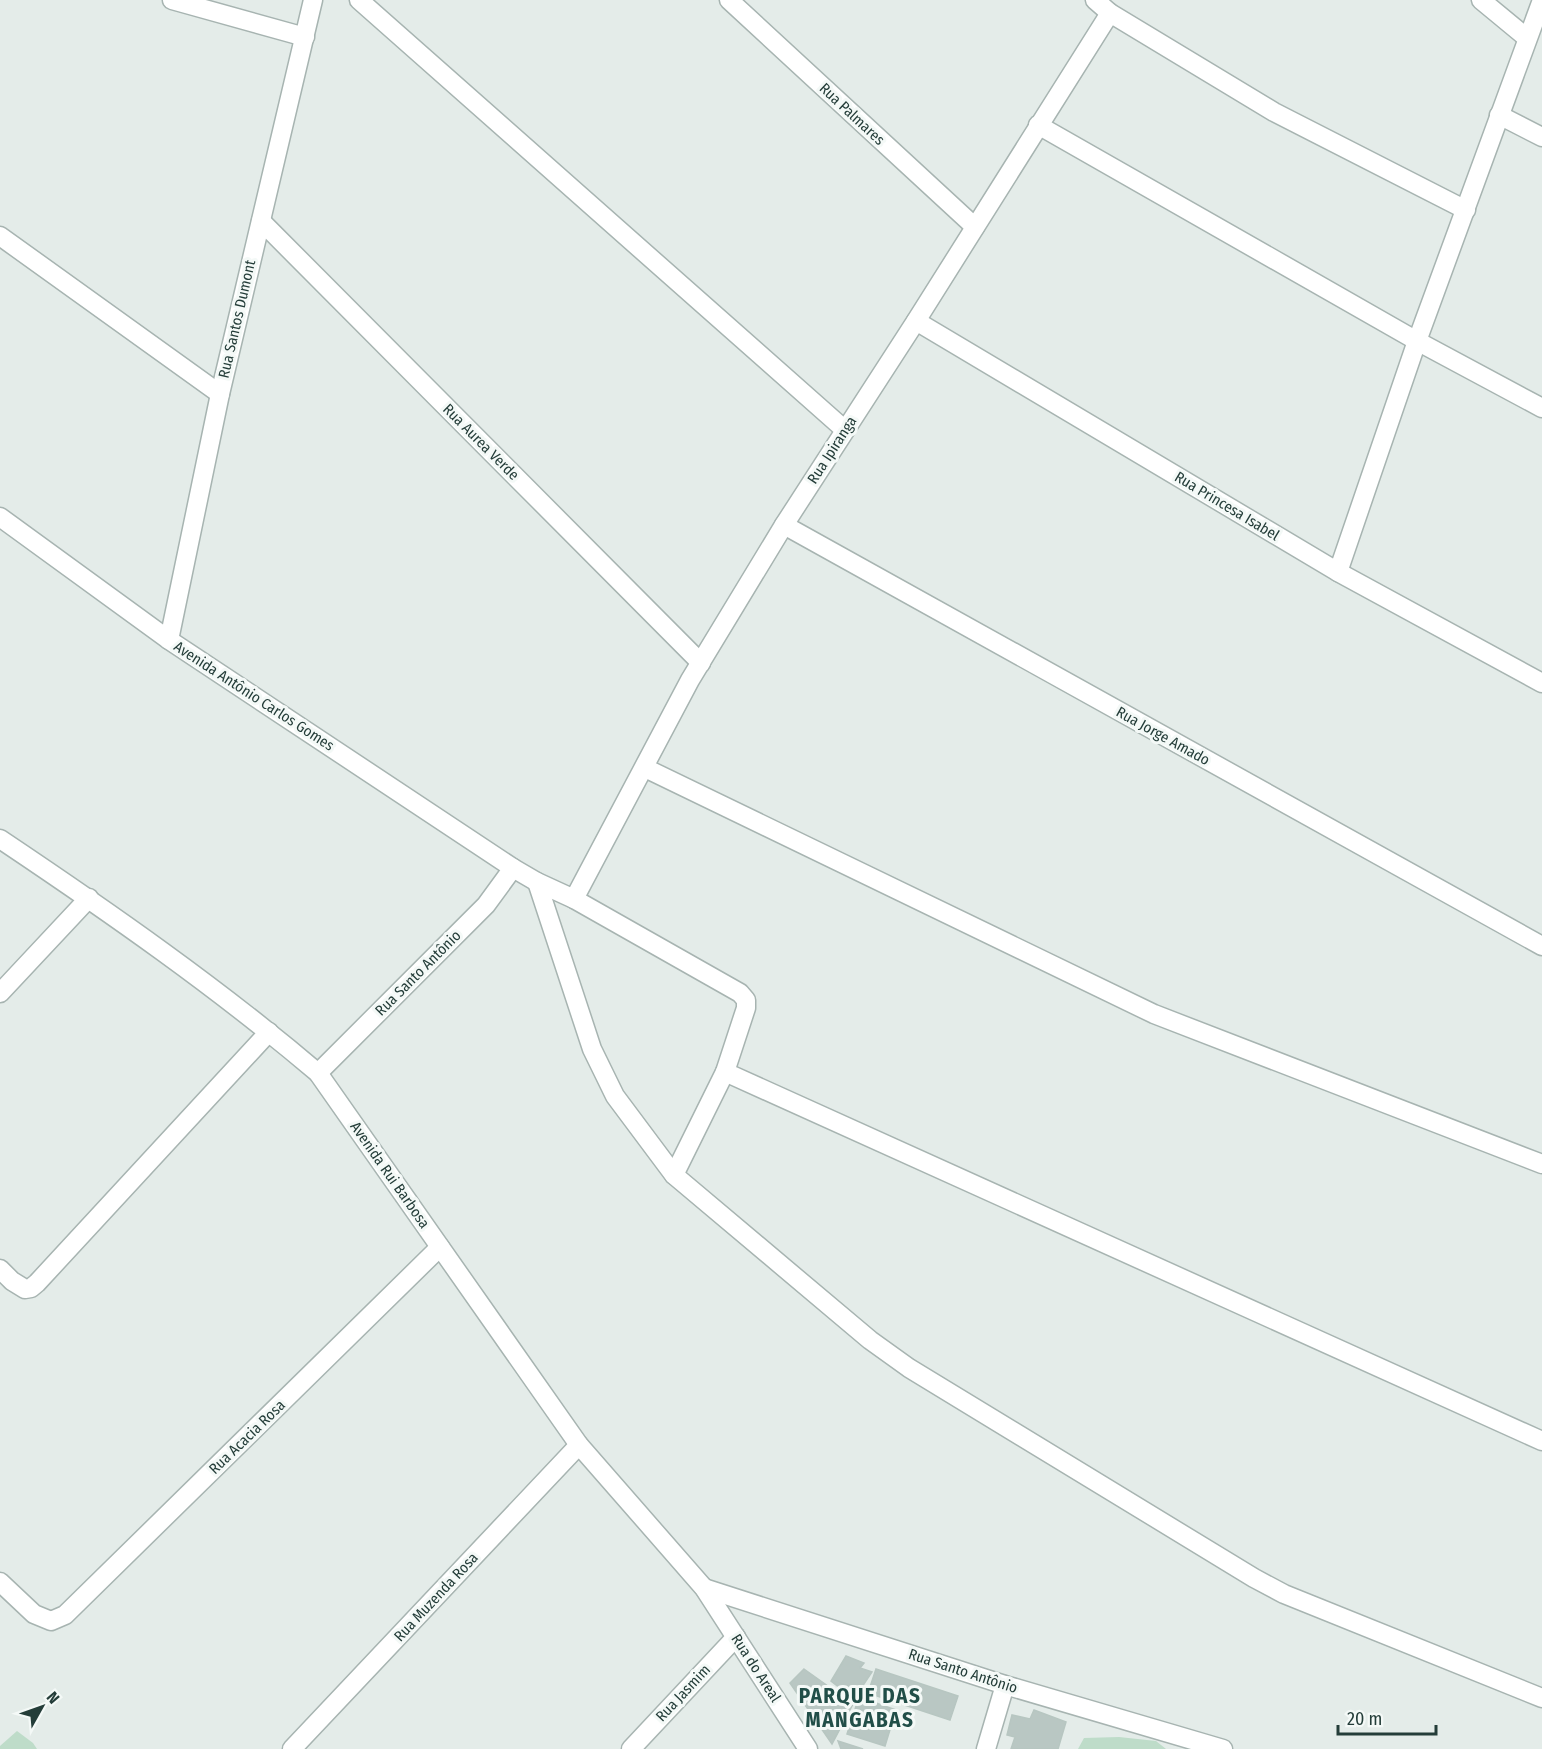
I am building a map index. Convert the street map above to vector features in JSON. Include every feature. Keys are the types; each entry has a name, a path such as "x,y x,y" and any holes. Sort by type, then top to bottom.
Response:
{"street":[{"path":"172,0 305,37"},
{"name":"Rua Santos Dumont","path":"169,640 220,393 313,0"},
{"path":"359,0 845,430"},
{"name":"Rua Palmares","path":"729,0 975,227"},
{"path":"1095,0 1110,13 1274,112 1466,210"},
{"path":"1481,0 1527,38"},
{"path":"1338,572 1417,342 1542,0"},
{"name":"Rua Ipiranga","path":"574,899 701,663 784,525 1110,13"},
{"path":"1499,115 1542,137"},
{"path":"1038,125 1417,342 1542,408"},
{"name":"Rua Aurea Verde","path":"261,221 701,663"},
{"path":"0,236 220,393"},
{"name":"Rua Princesa Isabel","path":"916,321 1338,572 1542,683"},
{"name":"Avenida Antônio Carlos Gomes","path":"0,517 169,640 513,868 574,899 740,993 746,1000 746,1008 725,1072 674,1175"},
{"name":"Rua Jorge Amado","path":"784,525 1542,946"},
{"path":"645,768 1154,1014 1542,1164"},
{"name":"Avenida Rui Barbosa","path":"0,839 89,898 269,1032 318,1073 579,1444 704,1587"},
{"name":"Rua Santo Antônio","path":"318,1073 486,904 513,868"},
{"path":"537,882 592,1049 615,1096 674,1175 836,1313 885,1352 1254,1578 1317,1608 1542,1698"},
{"path":"0,993 89,898"},
{"path":"0,1269 25,1290 37,1283 269,1032"},
{"path":"725,1072 1542,1441"},
{"name":"Rua Acacia Rosa","path":"0,1582 34,1614 51,1622 65,1615 440,1247"},
{"name":"Rua Muzenda Rosa","path":"292,1749 579,1444"},
{"name":"Rua Santo Antônio","path":"704,1587 1005,1685 1223,1749"},
{"name":"Rua do Areal","path":"704,1587 808,1749"},
{"name":"Rua Jasmim","path":"631,1749 736,1637"},
{"path":"986,1749 1005,1685"}],"green space":[{"path":"17,1731 37,1749 0,1749 0,1746"},
{"path":"1119,1737 1156,1741 1166,1749 1078,1749 1084,1738"}],"building":[{"path":"846,1656 864,1663 860,1668 872,1672 854,1699 831,1681"},
{"path":"804,1669 853,1704 832,1744 790,1683"},
{"path":"876,1669 958,1696 950,1720 868,1693"},
{"path":"859,1697 896,1710 885,1746 847,1734"},
{"path":"1034,1710 1066,1722 1058,1749 1011,1749 1015,1737 1007,1735 1012,1715 1030,1719"},
{"path":"838,1741 863,1749 841,1749"}],"district":[{"name":"PARQUE DAS MANGABAS","path":"860,1708"}]}
